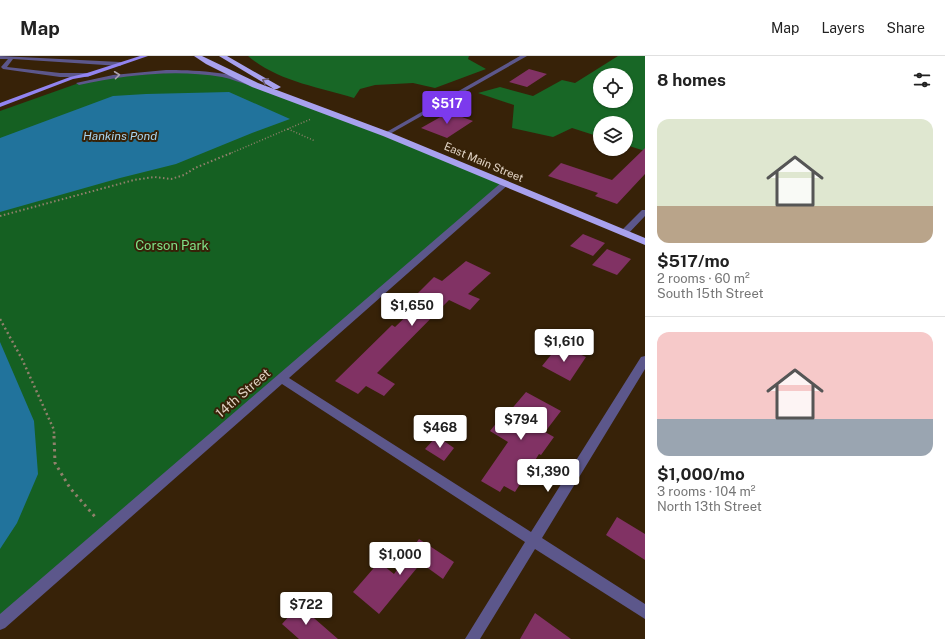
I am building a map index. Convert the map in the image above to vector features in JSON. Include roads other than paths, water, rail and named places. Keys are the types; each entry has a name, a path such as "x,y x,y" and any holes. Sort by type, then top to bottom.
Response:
{"highway":[{"name":"East Main Street","path":"197,56 208,63 255,85 386,134 645,242"},
{"name":"East Main Street","path":"222,56 312,106"}],"main road":[{"path":"0,105 72,78 88,75 145,56"},
{"path":"0,111 79,82 88,75"}],"street":[{"path":"386,134 524,56"},
{"path":"0,57 120,64"},
{"path":"11,57 4,67 5,68 60,75 88,75"},
{"path":"79,82 123,75 180,72 220,75 255,85"},
{"name":"14th Street","path":"0,622 505,184"},
{"path":"624,233 645,212"},
{"path":"472,639 645,360"},
{"path":"281,378 645,612"}],"water":[{"name":"Hankins Pond","path":"229,92 290,119 176,164 120,178 0,212 0,138 113,96"},
{"path":"0,342 34,421 38,474 17,523 0,549"}],"park label":[{"name":"Corson Park","path":"172,245"}]}
